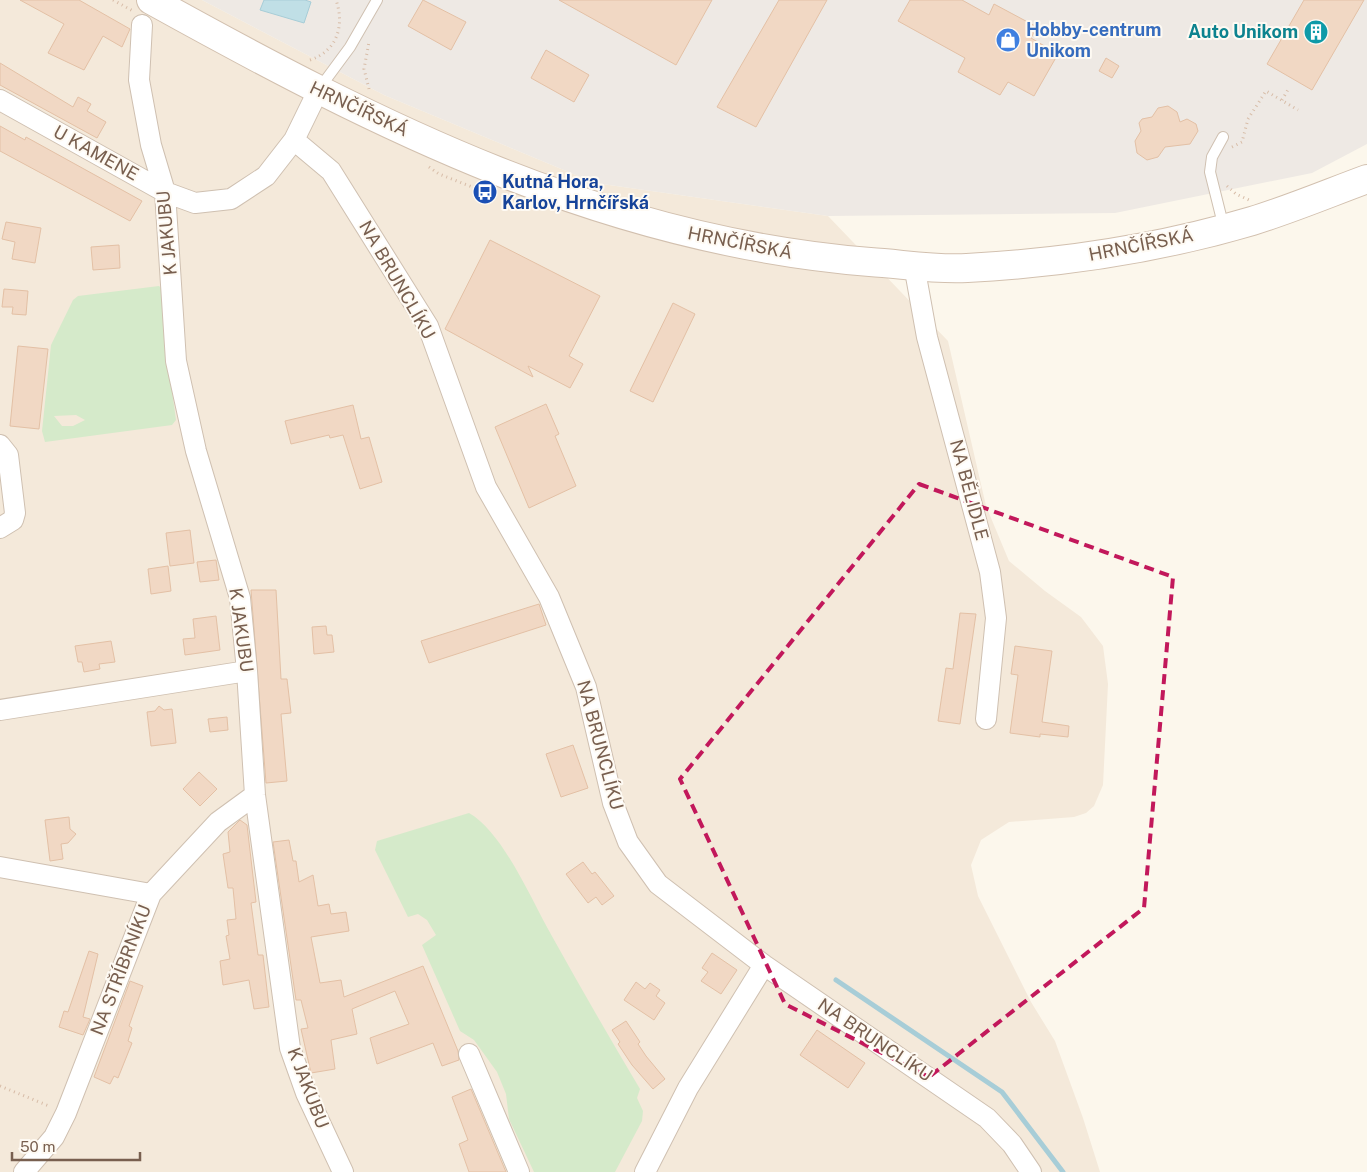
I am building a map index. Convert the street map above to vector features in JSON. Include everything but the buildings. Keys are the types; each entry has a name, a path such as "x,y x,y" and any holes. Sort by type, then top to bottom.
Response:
{"main road":[{"name":"HRNČÍŘSKÁ","path":"146,12 462,157 518,180 642,222 730,244 837,259 964,269 1079,256 1161,242 1224,228 1282,210 1367,179"}],"street":[{"name":"K JAKUBU","path":"146,12 139,80 151,145 165,192 176,361 196,451 240,598 255,795 290,1048 306,1093 343,1172"},
{"name":"U KAMENE","path":"0,100 165,192 195,203 231,199 266,176 294,140 318,91"},
{"name":"NA BRUNCLÍKU","path":"294,140 331,170 428,326 486,487 549,597 586,687 613,803 628,842 658,884 764,965 987,1118 1012,1144 1031,1172"},
{"name":"NA BĚLIDLE","path":"914,265 927,337 990,572 996,618 986,719"},
{"path":"0,444 8,455 15,513 12,520 6,526 0,528"},
{"path":"0,710 247,671"},
{"name":"NA STŘÍBRNÍKU","path":"24,1172 54,1137 66,1113 151,894 218,822 255,795"},
{"path":"0,867 151,894"},
{"path":"645,1172 688,1088 764,965"},
{"path":"469,1054 519,1172"}],"lane":[{"path":"318,91 350,47 377,0"},
{"path":"1223,137 1212,157 1210,172 1224,228"}],"path":[{"path":"301,62 322,56 336,39 340,17 336,0"},
{"path":"370,39 364,69 370,90"},
{"path":"1282,100 1289,88"},
{"path":"1227,152 1242,142 1248,120 1266,91 1298,110"},
{"path":"1213,185 1224,181 1236,194 1253,201"},
{"path":"0,1086 66,1113"}],"highlighted area":[{"path":"919,484 1173,577 1144,908 929,1077 785,1004 680,779"}],"shaded area":[{"path":"0,0 202,0 384,95 595,183 828,216 948,341 986,506 1009,561 1045,591 1081,617 1103,646 1108,684 1103,785 1094,806 1086,813 1074,817 1009,822 981,840 971,865 978,896 1031,1002 1055,1041 1100,1172 0,1172"},
{"path":"202,0 1367,0 1367,144 1312,173 1115,213 828,216 595,183 384,95"}],"green space":[{"path":"159,286 162,289 165,340 176,420 172,425 45,442 42,431 51,345 73,300 78,296","holes":["76,415 85,420 73,426 62,426 54,416"]},
{"path":"469,813 494,836 516,869 574,976 640,1089 637,1098 643,1111 642,1121 615,1172 534,1172 509,1119 506,1094 497,1072 474,1040 460,1031 422,945 436,935 427,920 418,914 408,917 375,850 377,841"}],"water":[{"path":"264,0 305,0 311,2 304,23 260,10"}],"waterway":[{"path":"836,980 1002,1092 1063,1172"}],"place":[{"name":"Auto Unikom","path":"1316,32"},
{"name":"Hobby-centrum Unikom","path":"1008,40"},
{"name":"Kutná Hora, Karlov, Hrnčířská","path":"485,192"}]}
